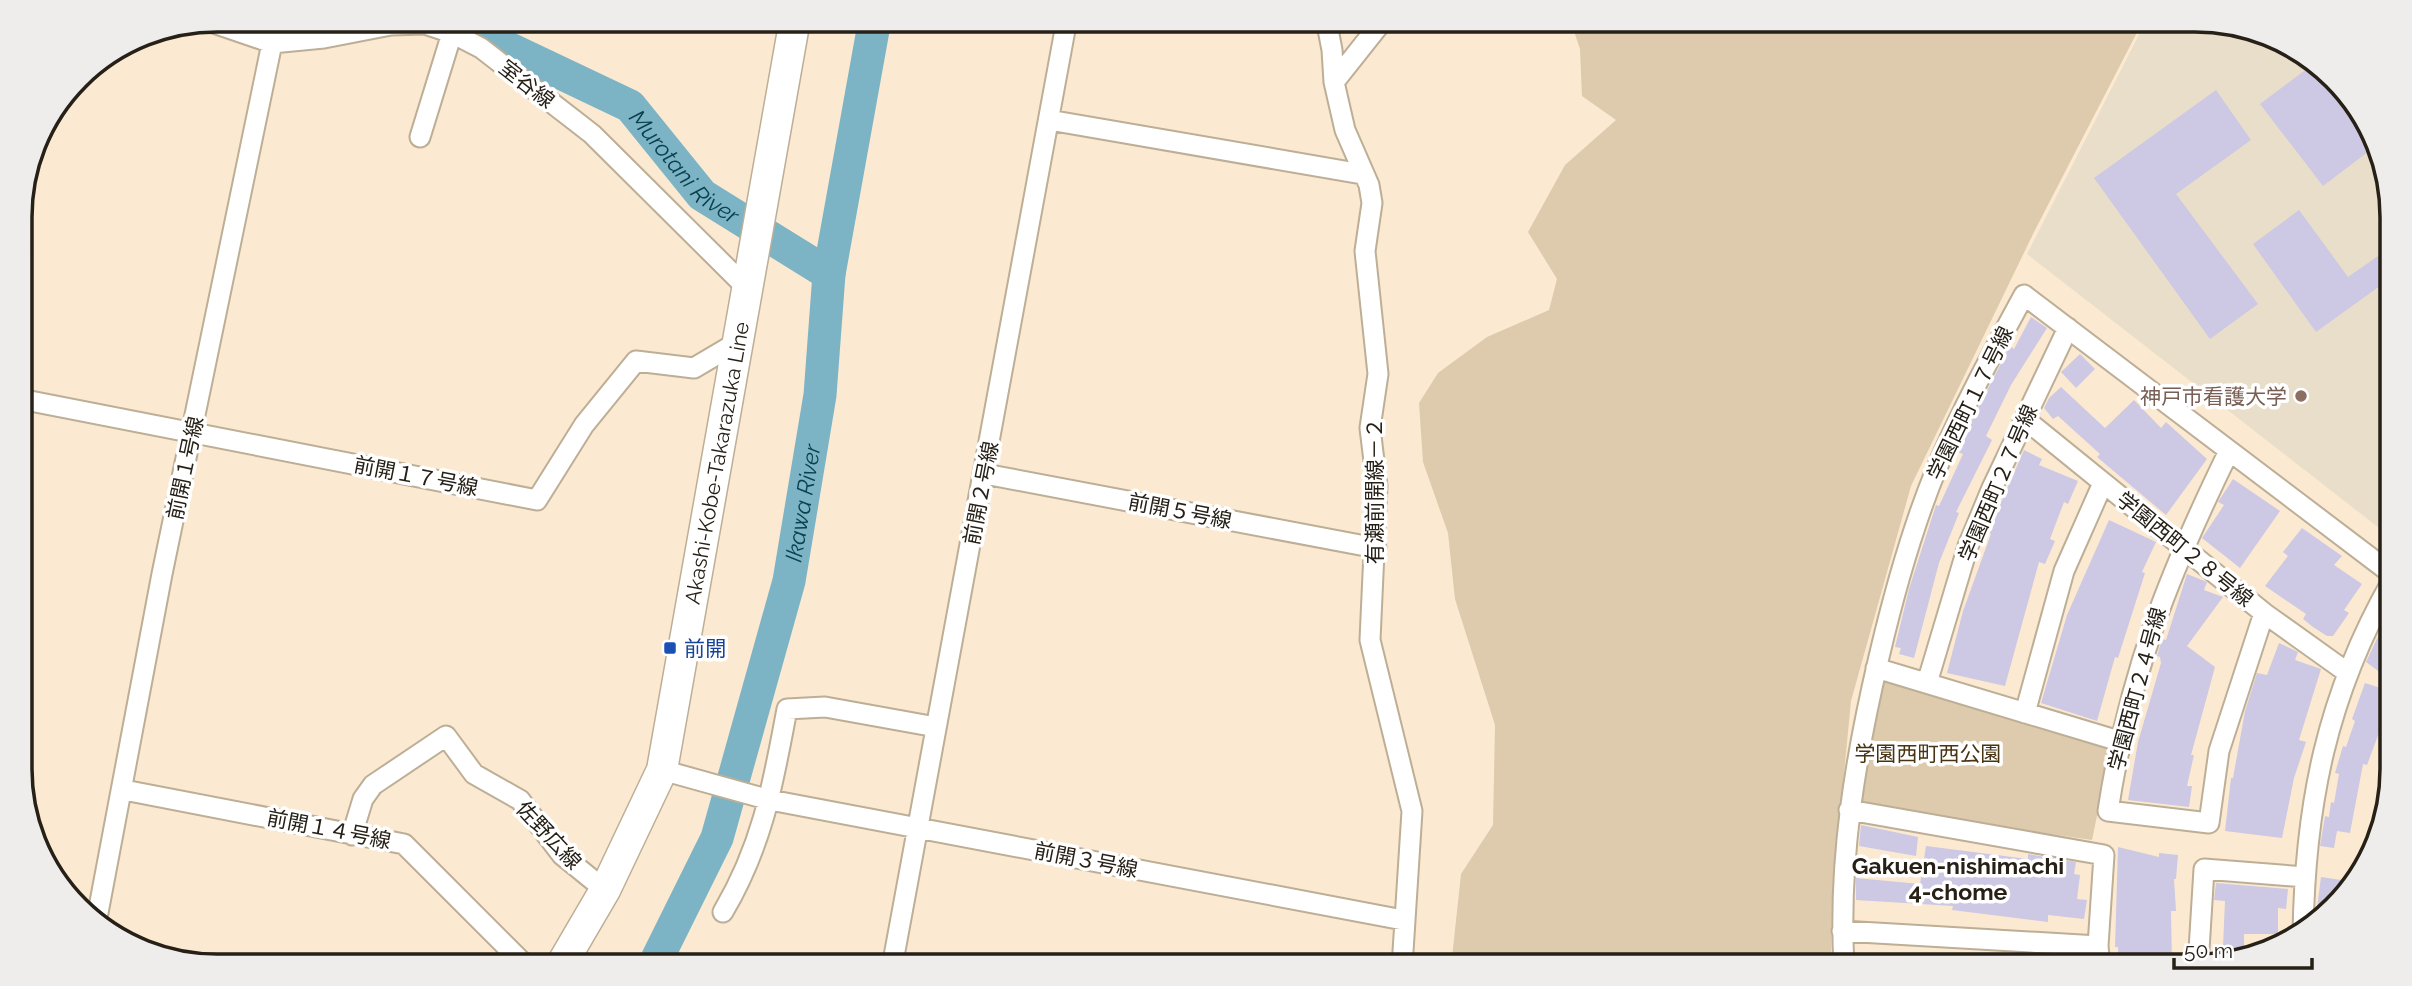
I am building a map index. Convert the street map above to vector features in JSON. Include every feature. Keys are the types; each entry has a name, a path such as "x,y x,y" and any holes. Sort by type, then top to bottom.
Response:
{"main road":[{"name":"Akashi-Kobe-Takarazuka Line","path":"568,954 671,772 738,342 793,32"}],"street":[{"name":"室谷線","path":"274,32 324,38 355,32"},
{"name":"前開１号線","path":"98,912 124,790 162,573 274,32"},
{"name":"室谷線","path":"449,32 481,48 592,134 747,288"},
{"name":"前開２号線","path":"894,954 1065,32"},
{"name":"有瀬前開線－２","path":"1329,32 1334,82 1345,130 1369,185 1371,203 1365,251 1378,374 1370,428 1377,486 1370,640 1412,811 1402,954"},
{"path":"1334,82 1374,32"},
{"path":"420,137 452,33"},
{"path":"1049,120 1362,174"},
{"name":"学園西町１７号線","path":"1843,954 1842,931 1849,810 1862,721 1901,563 1936,471 1970,395 2024,295 2380,565"},
{"name":"学園西町２７号線","path":"1927,683 1968,546 1992,488 2068,328"},
{"name":"前開１７号線","path":"32,401 537,500 584,425 635,361 694,368 738,342"},
{"name":"学園西町２８号線","path":"2026,419 2264,613 2348,673"},
{"name":"学園西町２４号線","path":"2229,450 2183,546 2144,651 2119,741 2109,811 2209,822 2219,751 2264,613"},
{"name":"前開５号線","path":"985,474 1376,548"},
{"path":"2025,713 2064,571 2103,483"},
{"path":"2303,920 2306,839 2319,764 2363,632 2380,602"},
{"path":"1876,668 2119,741"},
{"path":"723,912 745,874 770,800 787,709 825,707 936,727"},
{"name":"佐野広線","path":"352,835 363,799 373,785 446,736 474,774 520,800 562,855 605,890"},
{"path":"671,772 770,800"},
{"name":"前開１４号線","path":"124,790 404,844 514,954"},
{"name":"前開３号線","path":"770,800 1403,920"},
{"path":"1849,810 2104,855 2099,954"},
{"path":"2200,954 2204,869 2305,877"},
{"path":"1842,931 2098,946"}],"shaded area":[{"name":"神戸市看護大学","path":"2140,32 2208,32 2232,35 2278,51 2318,77 2356,124 2374,168 2379,192 2380,529 2027,254"}],"green space":[{"path":"1574,32 2137,32 2034,232 1911,486 1851,701 1832,898 1831,954 1452,954 1461,874 1493,825 1495,725 1455,599 1448,533 1423,462 1419,403 1438,373 1487,337 1549,310 1557,279 1528,232 1565,165 1616,120 1582,96 1580,49"},
{"name":"学園西町西公園","path":"1889,677 2100,742 2110,753 2092,840 1866,807 1858,795 1878,685"}],"building":[{"path":"2307,69 2318,77 2342,104 2356,124 2368,152 2323,186 2260,104"},
{"path":"2216,90 2251,140 2176,194 2258,304 2210,339 2094,178"},
{"path":"2299,210 2348,277 2380,255 2380,286 2316,332 2253,244"},
{"path":"2031,317 2047,328 2011,385 1986,436 1992,440 1956,512 1959,513 1939,563 1914,658 1899,654 1901,648 1895,647 1909,589 1936,505 1939,506 1963,454 1957,452 1978,408 2010,346 2014,349"},
{"path":"2080,354 2095,369 2076,388 2061,372"},
{"path":"2061,387 2105,428 2134,400 2161,428 2166,422 2207,459 2166,515 2097,457 2100,454 2058,416 2053,419 2044,408 2049,398"},
{"path":"2024,450 2042,459 2039,465 2078,481 2068,504 2064,502 2050,539 2055,541 2045,564 2039,562 2005,686 1947,673 1963,611 1991,534 1988,532"},
{"path":"2233,479 2280,511 2240,568 2202,538 2224,505 2218,502"},
{"path":"2109,520 2156,542 2142,572 2145,573 2118,658 2115,657 2097,721 2041,703 2067,615"},
{"path":"2302,528 2342,556 2334,565 2362,584 2344,610 2349,613 2333,636 2327,636 2313,627 2303,619 2306,614 2265,586 2288,556 2283,552"},
{"path":"2187,574 2207,582 2204,590 2223,597 2187,646 2215,667 2191,755 2194,755 2187,786 2192,786 2189,807 2128,800 2138,742 2161,663 2160,657 2157,656 2162,639 2166,640"},
{"path":"2380,632 2380,672 2366,662"},
{"path":"2279,643 2298,652 2295,660 2321,669 2299,740 2306,742 2294,778 2282,838 2225,831 2231,778 2245,711 2257,673 2267,675"},
{"path":"2365,683 2380,688 2380,730 2367,765 2363,764 2350,833 2337,831 2334,848 2320,846 2325,816 2329,817 2331,802 2334,803 2339,774 2335,773 2343,746 2346,747 2355,721 2352,719"},
{"path":"1861,825 1918,837 1916,856 1859,846"},
{"path":"1926,846 2028,859 2028,854 2076,862 2074,874 2080,875 2077,899 2087,900 2084,919 2048,915 2048,922 1952,910 1953,906 1856,900 1856,878 1920,884"},
{"path":"2118,847 2159,857 2159,853 2178,855 2174,879 2176,911 2171,911 2172,954 2118,954 2118,947 2115,947"},
{"path":"2321,877 2343,880 2326,900 2317,908"},
{"path":"2216,883 2288,889 2286,909 2278,908 2278,934 2244,934 2244,946 2251,946 2232,951 2216,953 2216,947 2223,947 2225,901 2214,900"}],"waterway":[{"name":"Murotani River","path":"481,32 487,38 630,106 702,195 829,274"},
{"name":"Ikawa River","path":"659,954 717,838 789,581 820,395 829,274 873,32"}],"place":[{"name":"神戸市看護大学","path":"2301,396"},
{"name":"前開","path":"670,648"}],"district":[{"name":"Gakuen-nishimachi 4-chome","path":"1958,878"}]}
